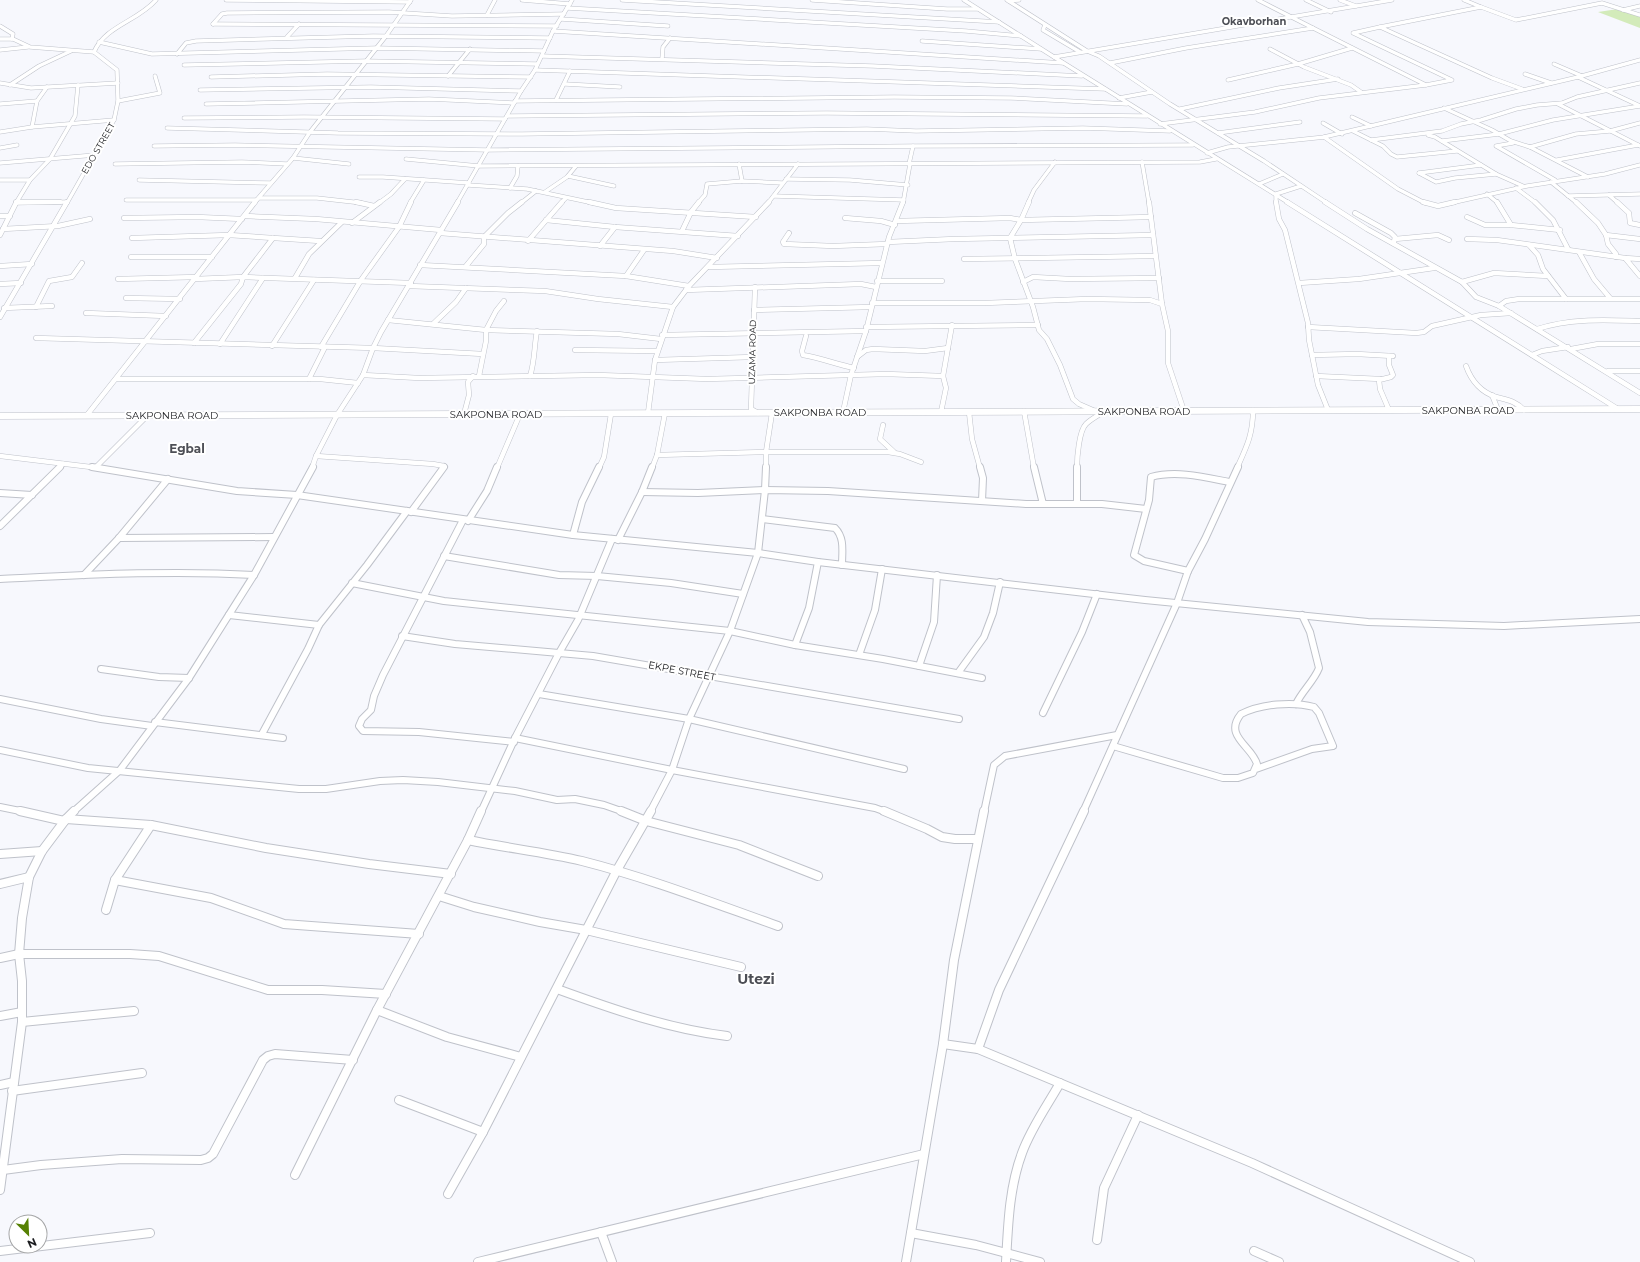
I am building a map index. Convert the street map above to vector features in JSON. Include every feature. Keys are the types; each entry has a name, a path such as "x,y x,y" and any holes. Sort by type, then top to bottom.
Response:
{"main road":[{"name":"SAKPONBA ROAD","path":"0,416 1640,409"}],"street":[{"path":"0,50 30,47 94,52 99,42 146,11 156,0"},
{"path":"226,0 411,1"},
{"path":"487,15 495,0"},
{"path":"522,0 1020,36"},
{"path":"622,0 999,22"},
{"path":"812,0 947,9 977,9"},
{"path":"964,0 1207,154 1259,184 1618,410"},
{"path":"1008,1 1019,0"},
{"path":"1258,0 1426,85"},
{"path":"1306,0 1331,12"},
{"path":"1340,0 1356,6"},
{"path":"1054,57 1232,26 1331,12 1392,0"},
{"path":"1464,0 1512,20 1520,20 1602,3"},
{"path":"1594,0 1640,15"},
{"path":"87,415 270,183 293,158 322,116 386,36 411,1"},
{"path":"1008,1 1087,51 1099,56 1152,92 1283,174 1367,229 1394,241 1437,269 1462,282 1476,297 1499,306 1511,313 1640,393"},
{"path":"0,1190 2,1160 22,1022 19,954 22,918 29,877 42,851 65,820 120,770 189,678 254,575 315,462 316,456 337,415 363,375 373,348 388,320 480,166 514,102 535,70 550,38 570,4"},
{"path":"1623,10 1640,6"},
{"path":"1160,124 1255,112 1296,102 1361,92 1426,85 1452,80 1353,33 1481,7"},
{"path":"557,26 213,24 222,14 227,13 402,13 452,16 564,14"},
{"path":"561,19 668,26"},
{"path":"287,37 299,24"},
{"path":"1045,25 1043,30 1080,52"},
{"path":"0,26 13,34 12,39"},
{"path":"1380,27 1492,78 1523,90"},
{"path":"1110,63 1154,53 1228,40 1313,28"},
{"path":"554,31 1063,63"},
{"path":"177,54 186,43 192,41 287,37 386,36 550,38"},
{"path":"662,59 664,44 670,38"},
{"path":"0,39 12,39 30,47"},
{"path":"99,42 115,44 141,52 177,54 376,48 544,51"},
{"path":"922,42 1040,49"},
{"path":"1228,80 1298,64 1352,48"},
{"path":"448,76 470,49"},
{"path":"1270,49 1298,64 1338,79 1359,89 1361,92"},
{"path":"10,85 39,66 73,50"},
{"name":"EDO STREET","path":"0,317 3,307 21,283 114,120 118,101 116,69 94,52"},
{"path":"542,56 924,68 1083,76"},
{"path":"1207,154 1215,150 1238,146 1342,134 1640,61"},
{"path":"184,65 365,62 537,64"},
{"path":"1554,64 1640,106"},
{"path":"535,70 1105,90"},
{"path":"556,100 570,71"},
{"path":"211,77 355,74 531,77"},
{"path":"1526,74 1551,83"},
{"path":"118,101 160,93 155,76"},
{"path":"1180,109 1279,88 1338,79"},
{"path":"0,83 31,88 118,83"},
{"path":"1371,140 1442,131 1461,124 1528,106 1558,104 1607,89 1640,83"},
{"path":"565,84 620,87"},
{"path":"0,235 22,191 30,180 50,159 72,122 75,116 78,85"},
{"path":"32,127 37,101 47,87"},
{"path":"200,90 445,88 521,91"},
{"path":"1119,98 1152,92"},
{"path":"206,104 429,98 514,102 556,100 792,100 894,97 1011,98 1128,104"},
{"path":"1634,102 1640,100"},
{"path":"0,104 37,101"},
{"path":"1558,104 1640,145"},
{"path":"1442,141 1499,134 1553,120 1640,106"},
{"path":"1444,108 1475,121 1511,141 1530,147 1588,177"},
{"path":"184,118 322,116 506,118 672,114 874,113 1148,116"},
{"path":"1352,117 1371,126"},
{"path":"0,132 72,122 114,120"},
{"path":"1218,133 1300,122"},
{"path":"1323,123 1342,134"},
{"path":"1530,147 1576,134 1610,131 1640,123"},
{"path":"168,128 310,132 498,134 867,129 916,131 1083,128 1171,131"},
{"path":"1353,131 1386,147 1391,154 1397,157 1457,150"},
{"path":"1424,134 1442,141 1496,174 1517,184 1527,186"},
{"path":"1324,137 1374,173 1427,205 1438,206 1516,188 1553,181 1588,177 1640,166"},
{"path":"1517,143 1496,146 1553,181 1555,186"},
{"path":"154,146 235,145 488,150 812,146 1193,144"},
{"path":"0,148 17,145"},
{"path":"1557,160 1640,145"},
{"path":"843,412 851,375 866,329 882,263 908,185 909,164 913,146"},
{"path":"0,163 95,155"},
{"path":"293,158 349,164"},
{"path":"406,159 480,166 576,166 1200,162 1216,159"},
{"path":"115,164 242,162 287,164"},
{"path":"1055,162 1034,190 1021,220 1010,238 1014,259 1039,330 1046,339 1056,359 1073,399 1095,411"},
{"path":"1142,162 1151,217 1162,304 1168,331 1168,362 1184,411"},
{"path":"739,164 742,181"},
{"path":"648,413 652,377 657,351 673,307 687,288 756,217 798,164"},
{"path":"1481,165 1419,172 1436,182 1464,177 1496,174"},
{"path":"510,188 517,176 518,166"},
{"path":"545,192 568,176 575,170 576,166"},
{"path":"1632,168 1640,171"},
{"path":"1259,184 1283,174"},
{"path":"568,176 614,186"},
{"path":"359,177 424,180 545,192 566,198 616,208 756,217"},
{"path":"352,223 391,194 405,179"},
{"path":"786,179 850,180 908,185"},
{"path":"0,180 30,180"},
{"path":"139,180 270,183"},
{"path":"309,379 323,347 361,280 399,227 424,180"},
{"path":"682,231 691,212 705,195 706,184 742,181 782,183"},
{"path":"1544,183 1555,186 1598,223 1606,235 1608,244 1616,254 1616,257"},
{"path":"1275,195 1301,186"},
{"path":"1516,188 1542,208 1552,218 1560,230 1568,248"},
{"path":"466,266 484,244 484,237 508,213 536,191"},
{"path":"1487,194 1499,204 1511,225"},
{"path":"1568,196 1640,194"},
{"path":"1275,195 1278,213 1285,230 1308,327 1318,385 1328,410"},
{"path":"1610,195 1630,216 1630,223 1640,225"},
{"path":"774,196 904,200"},
{"path":"528,241 566,198"},
{"path":"126,200 320,199 356,202 374,206"},
{"path":"16,204 67,202"},
{"path":"1355,213 1391,233 1395,237 1394,241"},
{"path":"0,216 10,216"},
{"path":"124,218 244,217 342,222 528,241 673,251 717,258"},
{"path":"845,218 896,223 1010,218 1021,220 1151,217"},
{"path":"1467,217 1485,225 1511,225 1560,230"},
{"path":"3,229 53,227 90,220"},
{"path":"546,220 615,227 738,236"},
{"path":"295,278 305,257 320,241 342,222"},
{"path":"600,246 615,227"},
{"path":"789,233 782,242 784,244 833,246 920,240 1153,235"},
{"path":"132,238 229,235 320,241"},
{"path":"1394,241 1438,235 1449,240"},
{"path":"1606,235 1640,239"},
{"path":"194,343 241,284 243,277 273,238"},
{"path":"1467,239 1497,240 1529,245 1568,248 1579,252 1640,259"},
{"path":"1529,245 1538,255 1543,269 1566,299"},
{"path":"626,276 644,250"},
{"path":"1579,252 1594,279 1610,298"},
{"path":"964,259 1155,256"},
{"path":"132,257 212,257"},
{"path":"1626,258 1640,276"},
{"path":"36,307 49,281 72,277 82,263"},
{"path":"708,267 882,263"},
{"path":"0,266 32,264"},
{"path":"420,265 466,266 626,276 687,288 862,284 876,287"},
{"path":"1298,284 1359,279 1427,268 1437,269"},
{"path":"1462,282 1494,273 1548,276"},
{"path":"118,279 243,277 361,280 410,285 545,291 598,299 673,307"},
{"path":"1023,282 1033,277 1070,279 1159,278"},
{"path":"220,344 263,278"},
{"path":"272,346 314,280"},
{"path":"877,281 942,281"},
{"path":"0,284 21,283"},
{"name":"UZAMA ROAD","path":"755,287 751,409 758,413"},
{"path":"433,324 456,302 466,288"},
{"path":"126,298 180,299"},
{"path":"1499,306 1506,301 1519,299 1640,299"},
{"path":"754,310 1030,301 1150,300 1162,304"},
{"path":"479,376 486,341 486,330 496,311 504,301"},
{"path":"3,307 52,306"},
{"path":"86,313 166,316"},
{"path":"1308,327 1394,330 1416,333 1424,332 1432,326 1450,324 1470,317 1493,313 1511,313"},
{"path":"388,320 486,330 618,334 661,337 952,325 1038,325"},
{"path":"1537,329 1550,324 1582,320 1640,321"},
{"path":"941,412 946,388 943,376 952,325"},
{"path":"530,376 534,363 533,349 537,331"},
{"path":"806,336 802,351 803,355 819,358 829,363 854,368"},
{"path":"36,338 373,348 483,354"},
{"path":"1532,355 1542,351 1598,344 1640,344"},
{"path":"857,357 870,349 925,350 948,348"},
{"path":"575,350 657,351"},
{"path":"1312,355 1357,354 1391,356 1389,365 1393,375 1391,377 1380,379 1316,376"},
{"path":"655,360 753,357"},
{"path":"1466,366 1469,376 1476,384 1492,395 1517,402 1524,410"},
{"path":"1606,371 1640,371"},
{"path":"363,375 419,378 598,375 752,378 886,374 943,376"},
{"path":"464,414 469,395 468,383 473,376"},
{"path":"116,379 309,379 358,383"},
{"path":"1380,379 1380,389 1389,410"},
{"path":"1492,395 1498,410"},
{"path":"1066,410 1076,402"},
{"path":"978,1049 999,990 1040,901 1079,822 1177,603 1188,571 1205,539 1252,433 1253,410"},
{"path":"1024,411 1031,455 1042,504"},
{"path":"1077,503 1077,456 1084,427 1086,423 1105,411"},
{"path":"969,412 972,439 983,478 982,502"},
{"path":"295,1175 386,994 468,840 514,740 540,694 559,653 581,614 615,539 642,492 658,454 665,413"},
{"path":"448,1194 483,1132 617,870 646,820 672,770 689,719 708,675 730,631 758,554 766,490 766,452 772,413"},
{"path":"520,414 490,485 465,521 444,556 382,675 374,696 371,710 360,722 359,726 363,731 426,733 514,740 875,808 927,829 942,837 955,840 977,839"},
{"path":"573,535 582,502 604,457 610,414"},
{"path":"96,467 148,415"},
{"path":"883,425 880,439 894,452"},
{"path":"658,454 894,452 921,462"},
{"path":"0,456 96,467 237,491 297,495 465,521 573,535 758,554 1177,603 1368,622 1504,626 1640,619"},
{"path":"262,734 319,626 444,466 316,456"},
{"path":"0,526 63,464"},
{"path":"1188,571 1144,560 1134,555 1151,492 1150,481 1152,477 1155,476 1197,477 1229,482"},
{"path":"84,575 118,538 168,479"},
{"path":"642,492 698,493 766,490 828,491 982,502 1118,505 1146,509"},
{"path":"0,493 32,495"},
{"path":"762,519 835,528 841,534 842,565"},
{"path":"118,538 274,537"},
{"path":"444,556 559,575 597,576 671,583 743,594"},
{"path":"795,645 809,608 818,562"},
{"path":"859,655 875,610 882,569"},
{"path":"0,579 84,575 216,573 254,575"},
{"path":"919,666 934,622 937,575"},
{"path":"958,673 984,637 993,613 1000,582"},
{"path":"352,583 468,604 581,614 730,631 795,645 859,655 982,678"},
{"path":"1043,713 1082,632 1098,594"},
{"path":"229,615 319,626"},
{"path":"1296,704 1300,694 1317,673 1319,668 1310,632 1302,615"},
{"name":"EKPE STREET","path":"402,636 475,646 559,653 632,662 739,682 959,719"},
{"path":"101,669 158,677 189,678"},
{"path":"540,694 689,719 904,769"},
{"path":"0,699 101,718 262,734 283,738"},
{"path":"1112,746 1176,766 1222,778 1238,778 1248,776 1256,769 1312,749 1333,746 1316,709 1311,705 1296,704 1256,708 1242,713 1238,717 1236,733 1238,739 1255,757 1257,761 1256,769"},
{"path":"906,1262 942,1044 954,960 977,839 994,765 998,760 1005,756 1016,753 1117,735"},
{"path":"0,750 62,764 88,768 120,770 227,783 314,790 380,781 402,780 515,790 542,798 588,801 646,820 739,845 818,876"},
{"path":"0,807 65,820 150,825 266,848 369,864 450,874"},
{"path":"106,910 115,880 150,825"},
{"path":"468,840 495,846 581,860 617,870 778,926"},
{"path":"0,854 42,851"},
{"path":"0,884 29,877"},
{"path":"115,880 211,898 284,924 419,934"},
{"path":"439,896 474,907 540,922 586,930 741,967"},
{"path":"0,958 19,954 130,954 159,956 268,990 322,990 386,994"},
{"path":"556,989 601,1005 696,1032 727,1036"},
{"path":"378,1010 447,1037 521,1057"},
{"path":"22,1022 134,1011"},
{"path":"0,1016 22,1012"},
{"path":"942,1044 978,1049 1138,1115 1252,1163 1470,1262"},
{"path":"2,1170 41,1165 122,1159 201,1160 208,1158 213,1154 263,1060 268,1056 275,1054 353,1060"},
{"path":"12,1091 142,1073"},
{"path":"0,1085 14,1082"},
{"path":"1006,1262 1011,1200 1020,1161 1028,1141 1060,1083"},
{"path":"399,1100 483,1132"},
{"path":"1097,1240 1104,1188 1138,1115"},
{"path":"478,1262 924,1154"},
{"path":"601,1232 612,1262"},
{"path":"0,1251 150,1233"},
{"path":"911,1233 956,1240 1007,1251 1040,1262"},
{"path":"1254,1251 1279,1262"}],"green space":[{"path":"1618,9 1640,16 1640,28 1598,12"}],"district":[{"name":"Okavborhan","path":"1254,21"},
{"name":"Egbal","path":"187,448"},
{"name":"Utezi","path":"756,979"}]}
